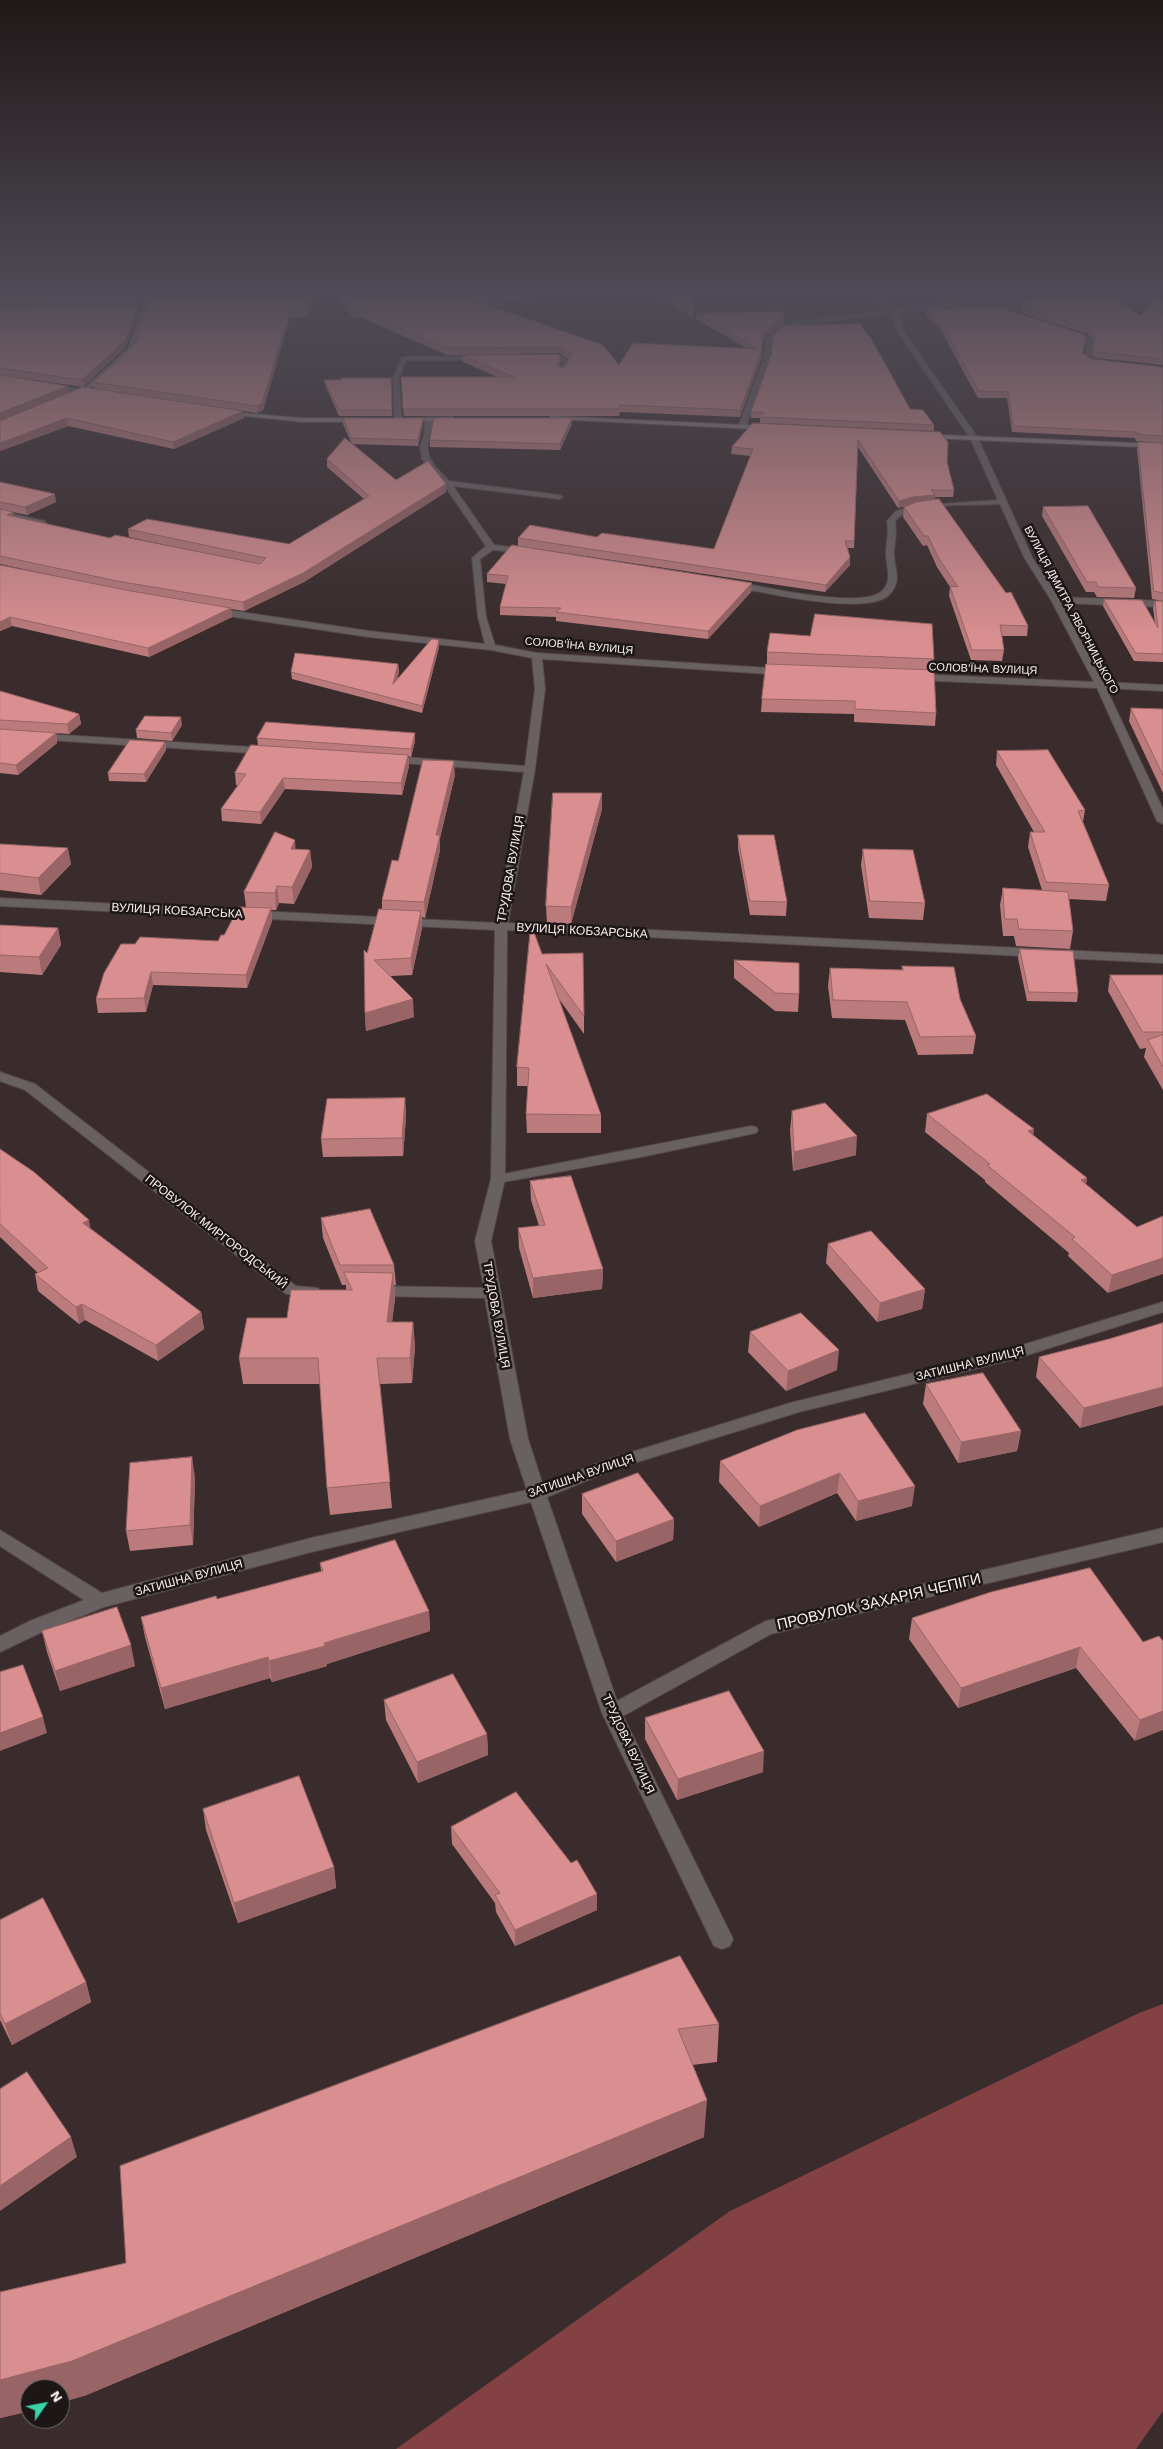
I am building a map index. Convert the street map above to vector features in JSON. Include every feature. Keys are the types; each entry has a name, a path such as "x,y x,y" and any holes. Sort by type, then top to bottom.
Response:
{"street":[{"path":"214,410 302,420 369,420"},
{"path":"398,410 398,420"},
{"path":"742,427 748,410"},
{"name":"ВУЛИЦЯ ДМИТРА ЯВОРНИЦЬКОГО","path":"955,410 974,438 1028,557 1055,600 1100,685 1163,821"},
{"path":"544,418 628,420 782,429"},
{"path":"388,420 463,419"},
{"path":"429,420 428,435 424,447 426,459 446,483 490,547"},
{"path":"910,435 1163,446"},
{"path":"446,483 559,497"},
{"path":"720,582 850,602 870,600 884,594 894,575 890,553 893,534 891,521 895,515 901,511 916,508 1003,502"},
{"path":"0,512 53,526"},
{"path":"491,648 482,617 476,558 490,547 539,553"},
{"path":"1055,600 1163,604"},
{"name":"СОЛОВ'ЇНА ВУЛИЦЯ","path":"207,610 369,634 491,648 537,656 794,672"},
{"name":"ТРУДОВА ВУЛИЦЯ","path":"537,656 540,689 530,768 501,927 498,1179 483,1241 494,1293 503,1355 519,1439 537,1494 612,1713 722,1939"},
{"name":"СОЛОВ'ЇНА ВУЛИЦЯ","path":"902,677 1163,688"},
{"path":"0,734 277,752"},
{"path":"376,758 530,768"},
{"name":"ВУЛИЦЯ КОБЗАРСЬКА","path":"0,902 1163,959"},
{"name":"ПРОВУЛОК МИРГОРОДСЬКИЙ","path":"0,1076 30,1087 292,1291 331,1291"},
{"path":"498,1179 751,1130"},
{"path":"359,1291 494,1293"},
{"name":"ЗАТИШНА ВУЛИЦЯ","path":"0,1645 37,1626 100,1601 311,1545 537,1494 609,1465 796,1408 1009,1355 1163,1307"},
{"name":"ПРОВУЛОК ЗАХАРІЯ ЧЕПІГИ","path":"612,1713 766,1628 1163,1535"},
{"path":"0,1536 100,1601"}],"shaded area":[{"path":"1163,2004 1163,2411 1136,2449 396,2449 730,2211 1139,2013"}],"building":[{"path":"26,410 243,411 173,442 67,418 0,443 0,421"},
{"path":"752,410 923,410 934,425 760,417 764,412 751,412"},
{"path":"1011,410 1163,410 1163,436 1137,434 1136,432 1013,426"},
{"path":"343,418 423,418 418,440 352,438"},
{"path":"434,418 572,418 560,444 430,440"},
{"path":"753,423 940,432 948,442 947,462 954,490 931,490 935,495 913,497 899,501 858,440 854,541 845,541 850,557 826,585 518,538 530,525 597,537 602,533 714,549 753,449 732,447"},
{"path":"345,438 396,480 428,461 446,484 303,573 243,602 117,581 0,556 0,509 13,512 7,515 110,538 115,535 260,564 266,558 128,529 147,519 289,544 369,496 327,459"},
{"path":"1138,442 1163,443 1163,593 1154,591"},
{"path":"0,482 55,494 25,507 0,502"},
{"path":"939,499 1006,593 1011,592 1028,626 1000,625 1004,650 972,650 950,586 958,587 938,557 928,536 924,536 904,507 916,502"},
{"path":"1088,506 1136,588 1098,587 1096,582 1087,582 1043,507"},
{"path":"512,545 752,583 708,631 556,612 561,608 500,607 508,576 487,574"},
{"path":"0,565 131,591 231,608 148,648 10,617 0,622"},
{"path":"1104,599 1142,600 1158,628 1155,601 1163,601 1163,654 1136,653"},
{"path":"815,614 932,624 934,659 767,652 770,633 810,636"},
{"path":"432,639 439,640 422,706 291,672 295,653 398,664 393,684"},
{"path":"766,664 934,670 936,713 855,709 855,701 762,699"},
{"path":"0,691 79,714 67,724 0,720"},
{"path":"1131,708 1163,709 1163,775"},
{"path":"145,716 181,717 171,733 136,730"},
{"path":"266,722 415,733 411,749 257,738"},
{"path":"0,729 56,733 16,765 0,763"},
{"path":"130,740 165,742 144,774 108,773"},
{"path":"251,745 408,755 401,783 283,778 260,812 221,809 246,774 235,773"},
{"path":"1048,750 1085,810 1078,811 1109,885 1046,882 1030,832 1045,832 997,751"},
{"path":"423,760 454,761 436,835 440,835 424,902 382,900 392,860 398,861"},
{"path":"553,793 602,793 571,907 546,906"},
{"path":"275,832 295,840 291,849 310,850 292,887 277,886 275,893 244,892"},
{"path":"738,835 774,835 787,902 750,901"},
{"path":"0,844 68,848 38,878 0,873"},
{"path":"863,849 913,850 925,903 870,901"},
{"path":"1003,888 1068,892 1073,931 1019,929 1017,919 1005,919"},
{"path":"239,907 271,908 246,975 151,972 144,998 96,999 104,973 121,944 135,944 140,937 218,941 221,935 224,935"},
{"path":"379,909 421,911 411,958 374,960 413,999 365,1013 364,950 367,953"},
{"path":"531,924 542,954 583,953 584,1016 546,964 601,1115 526,1114 529,1068 517,1067"},
{"path":"0,925 58,928 39,957 0,955"},
{"path":"1020,949 1073,951 1078,993 1029,992"},
{"path":"734,960 799,963 799,994 776,993"},
{"path":"902,966 954,967 960,999 976,1036 920,1037 907,1002 833,1000 830,968 903,970"},
{"path":"1110,975 1163,975 1163,1032 1143,1032"},
{"path":"1163,1035 1163,1067 1148,1040"},
{"path":"987,1094 1034,1129 1028,1131 1087,1178 1081,1180 1137,1227 1163,1216 1163,1258 1112,1275 1072,1239 1075,1237 987,1165 990,1164 927,1114"},
{"path":"405,1098 402,1138 321,1139 327,1099"},
{"path":"825,1103 857,1136 794,1152 792,1111"},
{"path":"0,1149 34,1172 89,1220 83,1223 201,1312 156,1345 82,1304 76,1307 35,1274 48,1268 0,1224"},
{"path":"571,1176 603,1269 533,1278 518,1228 545,1225 530,1181"},
{"path":"370,1209 394,1265 340,1265 321,1218"},
{"path":"871,1231 925,1289 880,1303 828,1244"},
{"path":"344,1272 393,1273 387,1322 413,1322 410,1358 377,1358 390,1482 327,1488 318,1358 239,1358 247,1318 287,1318 291,1290 352,1290"},
{"path":"801,1313 839,1350 788,1371 750,1332"},
{"path":"1163,1323 1163,1387 1084,1408 1039,1357 1109,1339"},
{"path":"983,1373 1021,1431 961,1442 926,1384"},
{"path":"865,1413 915,1486 858,1501 840,1473 760,1506 720,1461 797,1430"},
{"path":"192,1457 190,1525 126,1531 130,1463"},
{"path":"638,1473 674,1519 616,1541 582,1494"},
{"path":"395,1540 429,1611 324,1643 325,1646 269,1661 268,1657 161,1688 141,1617 216,1596 217,1599 323,1571 320,1563"},
{"path":"1090,1568 1143,1642 1159,1636 1163,1641 1163,1711 1140,1720 1080,1647 961,1688 912,1618 991,1592"},
{"path":"117,1607 131,1645 55,1671 42,1631"},
{"path":"23,1665 43,1717 0,1733 0,1672"},
{"path":"453,1674 487,1734 417,1762 384,1700"},
{"path":"729,1691 764,1751 678,1779 645,1718"},
{"path":"299,1776 334,1867 234,1903 203,1809"},
{"path":"516,1792 571,1863 577,1860 597,1894 515,1930 495,1895 500,1893 451,1827"},
{"path":"43,1898 86,1982 5,2024 0,2013 0,1920"},
{"path":"680,1956 719,2024 678,2029 707,2100 72,2361 0,2380 0,2292 126,2263 120,2166"},
{"path":"27,2072 71,2137 0,2186 0,2089"}]}
